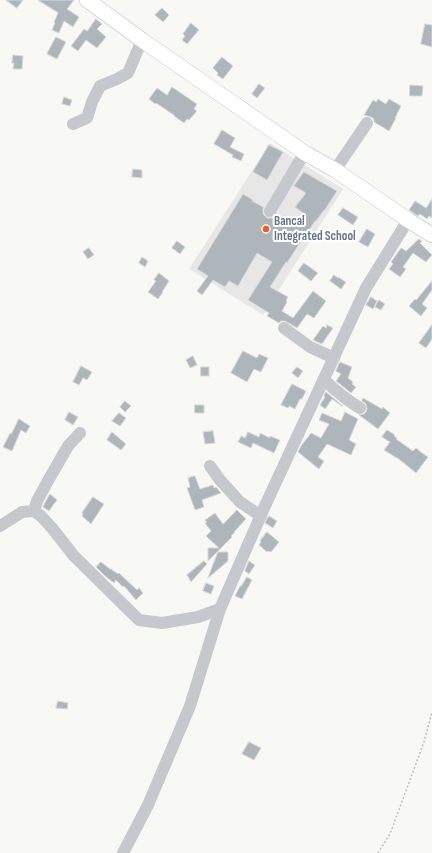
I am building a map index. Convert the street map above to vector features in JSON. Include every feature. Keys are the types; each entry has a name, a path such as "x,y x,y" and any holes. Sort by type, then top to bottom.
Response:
{"main road":[{"path":"87,0 305,153 335,170 432,235"}],"street":[{"path":"74,124 87,118 92,102 100,86 128,73 142,40"},
{"path":"335,170 367,123"},
{"path":"270,211 305,153"},
{"path":"123,853 148,805 190,706 220,609 261,516 366,288 408,220"},
{"path":"284,328 310,347 334,358"},
{"path":"324,380 345,399 360,408"},
{"path":"34,511 37,501 48,479 68,446 80,433"},
{"path":"210,466 220,480 240,502 261,516"},
{"path":"0,526 22,512 34,511 52,528 74,556 139,620 162,623 198,617 220,609"}],"path":[{"path":"378,853 390,834 424,742 432,712"}],"shaded area":[{"name":"Bancal Integrated School","path":"270,143 343,189 263,315 189,269"}],"building":[{"path":"6,0 23,0 17,8"},
{"path":"38,0 74,0 67,9 79,17 73,27 64,21 59,33 52,30 58,13"},
{"path":"162,8 169,15 163,22 155,15"},
{"path":"96,19 102,24 97,29 106,37 97,48 86,40 78,51 71,46 84,29 87,31"},
{"path":"191,23 199,30 187,44 182,40 185,36 183,34"},
{"path":"425,24 432,25 432,47 421,44"},
{"path":"56,37 66,42 57,59 47,54"},
{"path":"13,55 23,56 22,69 13,69"},
{"path":"222,57 233,66 223,79 217,75 218,73 213,68"},
{"path":"259,84 265,88 257,98 252,94"},
{"path":"410,85 423,86 422,96 410,96"},
{"path":"172,87 197,104 194,109 197,111 184,123 149,99 157,88 167,95"},
{"path":"64,97 72,100 70,106 62,104"},
{"path":"378,99 386,104 389,99 401,106 389,131 374,122 374,119 371,117 364,115 373,100 376,102"},
{"path":"222,130 235,138 230,147 244,154 241,161 232,157 233,155 214,144"},
{"path":"269,145 283,152 267,180 253,172"},
{"path":"133,169 142,170 142,178 132,177"},
{"path":"304,172 337,191 270,287 288,297 282,311 293,318 313,291 326,301 314,318 307,314 297,328 285,321 281,321 279,323 267,316 269,313 248,300 272,262 257,253 238,286 229,281 225,287 213,280 202,295 197,291 208,276 197,269 243,194 263,207 263,214 267,218 273,218 277,215 299,227 306,215 295,207 306,193 294,186"},
{"path":"432,199 432,218 429,216 427,219 420,214 418,216 409,210 415,201 426,208"},
{"path":"343,208 358,217 353,225 338,215"},
{"path":"367,229 375,234 368,247 359,242"},
{"path":"419,239 422,241 420,243 432,255 426,262 413,253 403,267 406,269 400,277 389,269 393,264 391,262 401,248 406,251"},
{"path":"177,241 185,247 180,254 172,248"},
{"path":"89,248 94,255 88,259 83,252"},
{"path":"142,257 148,261 145,267 139,263"},
{"path":"304,263 318,273 311,281 298,271"},
{"path":"159,273 169,281 158,299 148,292 156,281 154,280"},
{"path":"334,275 346,282 341,289 330,281"},
{"path":"432,281 432,290 422,304 427,308 421,316 409,306"},
{"path":"371,297 377,301 373,309 366,305"},
{"path":"379,300 385,304 381,310 375,307"},
{"path":"327,325 333,328 322,344 313,340 323,326 326,328"},
{"path":"432,325 432,339 426,348 419,343"},
{"path":"243,351 257,358 259,354 268,358 261,372 254,369 247,382 231,373"},
{"path":"193,356 197,365 190,368 186,360"},
{"path":"340,362 352,367 348,378 356,387 351,393 336,381 341,374 336,371"},
{"path":"81,366 92,372 87,380 83,378 79,385 73,382"},
{"path":"201,367 209,367 209,376 201,376"},
{"path":"297,367 303,371 298,378 292,373"},
{"path":"292,384 306,391 295,409 289,406 288,408 281,405"},
{"path":"326,392 343,406 332,399 325,409 320,405"},
{"path":"363,398 382,409 383,407 390,413 378,429 359,415 364,414 367,409 366,404 362,401"},
{"path":"125,401 131,406 125,412 120,407"},
{"path":"195,405 204,405 204,413 195,413"},
{"path":"69,412 78,417 73,425 65,420"},
{"path":"345,412 358,419 349,440 356,444 351,455 327,444 318,457 324,461 319,469 298,452 311,433 321,438 329,424 319,420 322,413 341,421"},
{"path":"119,413 126,418 120,426 112,421"},
{"path":"19,419 30,426 26,433 21,430 12,451 3,447"},
{"path":"387,430 395,435 394,436 397,438 396,439 413,451 416,448 428,457 416,473 400,460 384,450 390,442 382,437"},
{"path":"213,431 215,443 205,444 203,432"},
{"path":"112,432 126,444 121,450 107,440"},
{"path":"248,432 259,437 260,433 270,438 270,436 280,440 274,453 253,443 251,448 238,442 241,436 245,438"},
{"path":"195,476 200,489 213,485 214,488 216,487 221,493 202,500 204,507 195,510 187,488 190,487 188,478"},
{"path":"50,494 57,500 49,511 43,507"},
{"path":"93,497 104,504 91,524 82,516 82,513"},
{"path":"237,510 246,519 234,532 231,536 232,537 208,561 208,548 219,548 206,536 211,531 205,523 207,522 205,520 215,513 223,524"},
{"path":"269,516 277,521 273,528 265,523"},
{"path":"267,532 279,542 271,552 267,552 259,545 261,542 260,541"},
{"path":"218,552 228,552 228,561 208,578"},
{"path":"204,561 207,564 191,582 187,575"},
{"path":"249,561 255,565 249,574 245,571"},
{"path":"101,562 118,574 119,573 137,590 139,588 143,593 136,600 124,586 123,587 116,580 114,583 96,567"},
{"path":"247,577 252,580 242,599 235,596"},
{"path":"206,583 214,586 211,594 203,591"},
{"path":"58,701 68,703 67,709 56,708"},
{"path":"249,742 261,748 254,760 242,754"}],"place":[{"name":"Bancal Integrated School","path":"266,229"}]}
